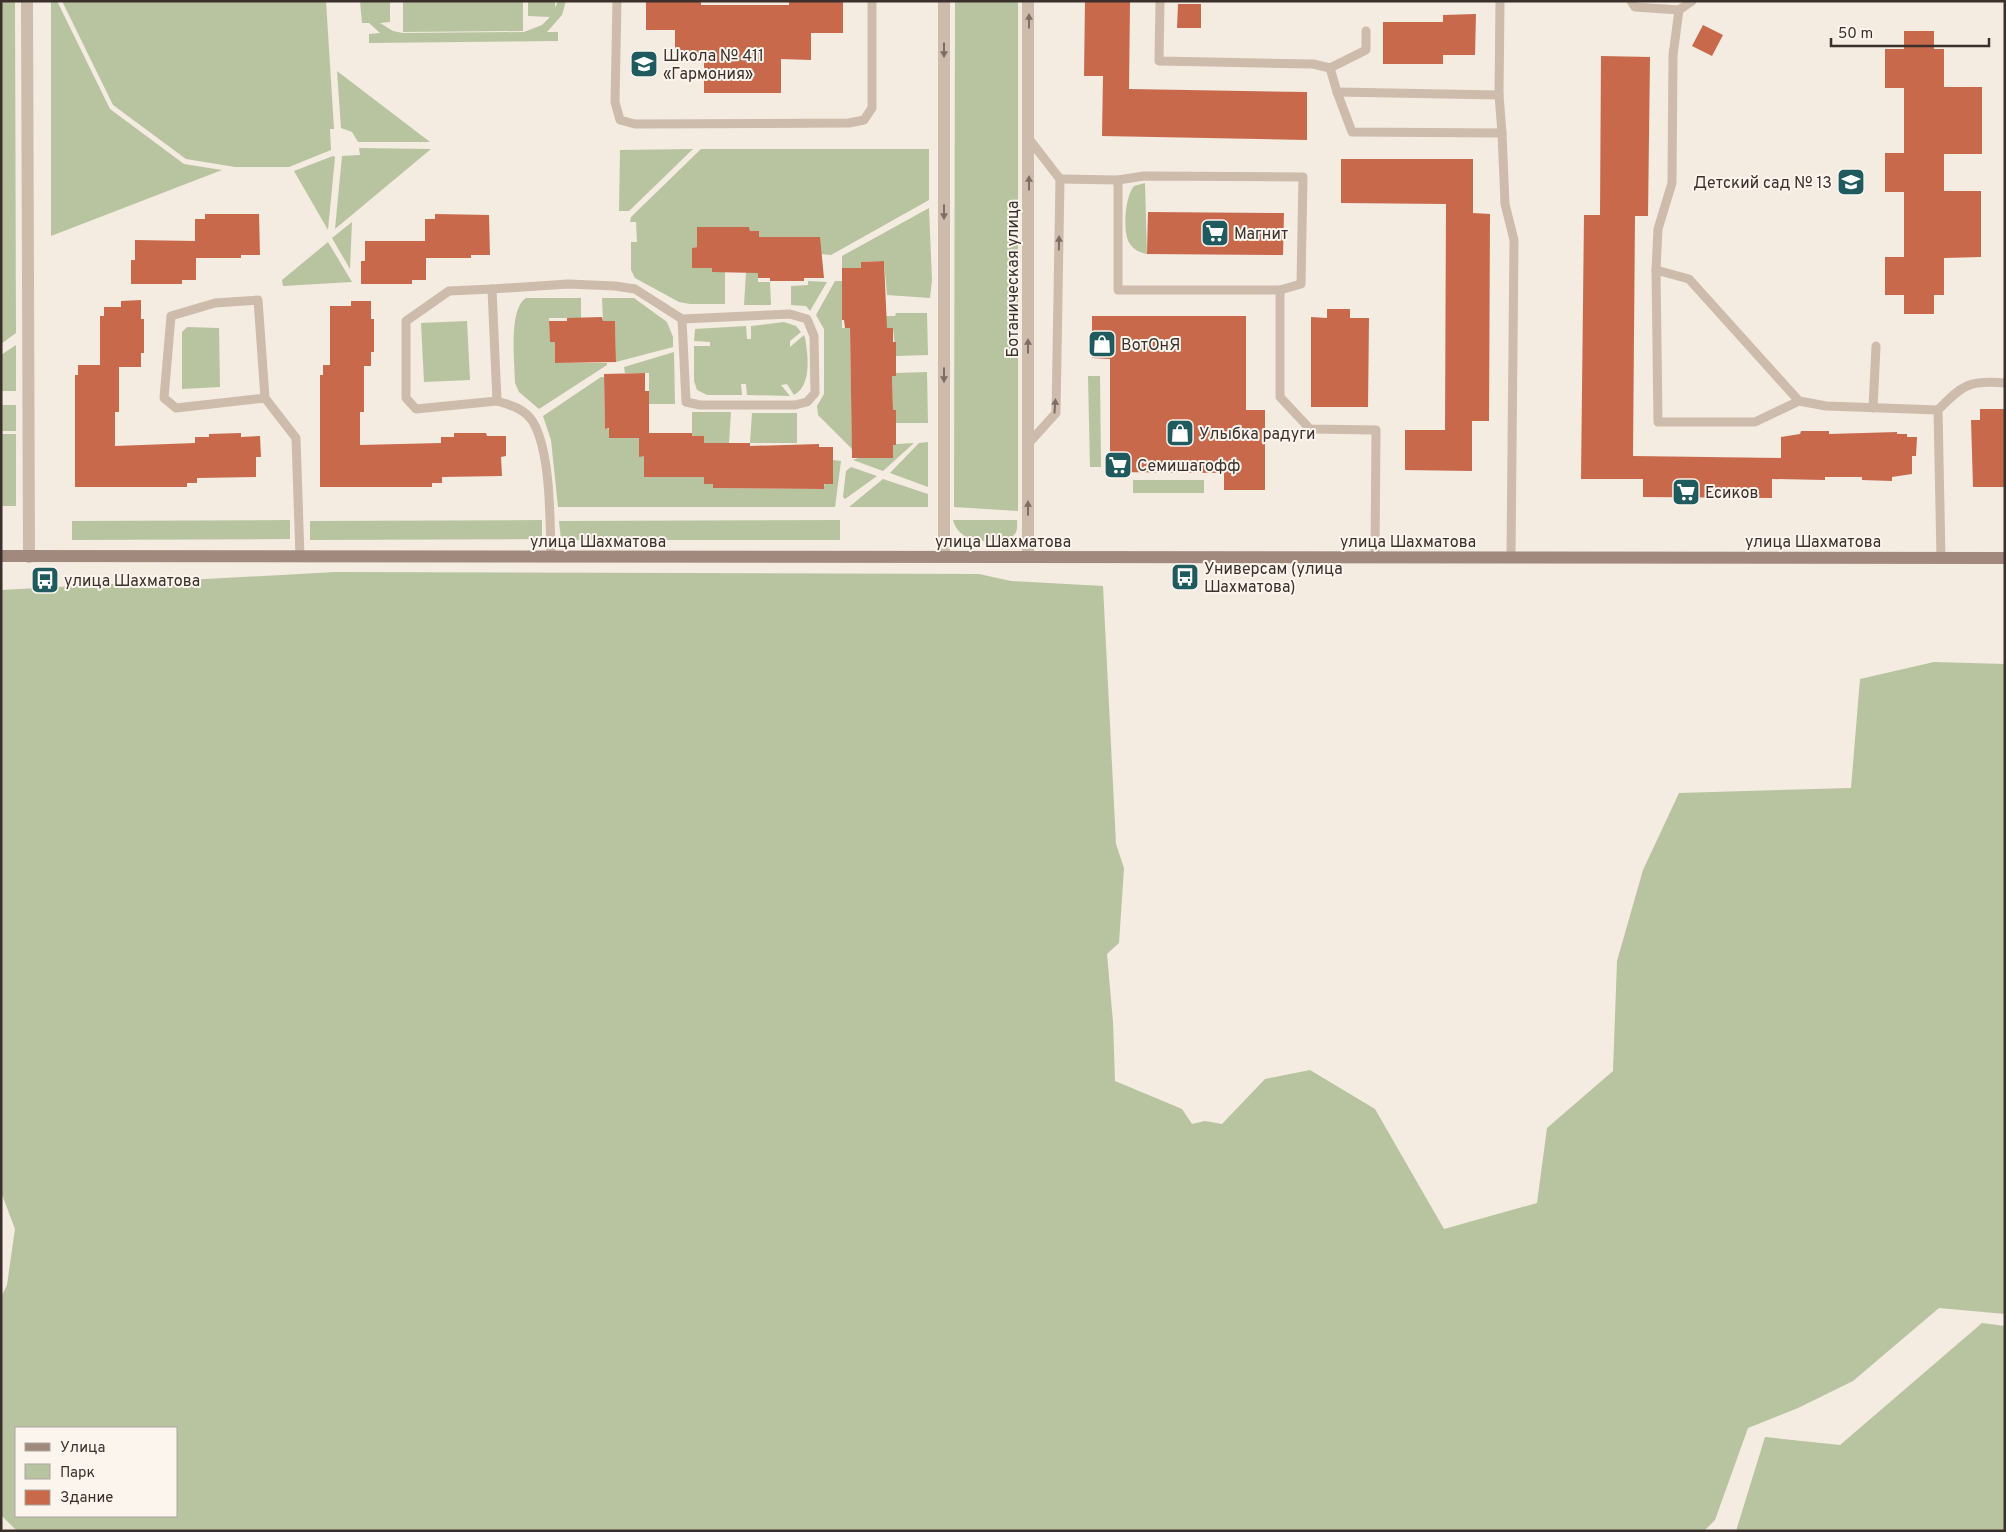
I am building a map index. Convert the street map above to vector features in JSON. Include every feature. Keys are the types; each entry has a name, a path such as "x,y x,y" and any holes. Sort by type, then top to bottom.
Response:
{"street":[{"path":"26,1 29,556"},
{"path":"944,1 944,557"},
{"name":"Ботаническая улица","path":"1028,1 1028,557"},
{"name":"улица Шахматова","path":"1,556 2005,558"}],"lane":[{"path":"617,1 615,102 620,120 635,124 849,123 864,120 872,108 872,1"},
{"path":"1160,1 1159,61 1313,64 1330,68 1366,50 1366,31"},
{"path":"1500,1 1499,95 1505,204 1514,240 1510,557"},
{"path":"1631,1 1634,7 1679,10 1692,1"},
{"path":"1679,10 1673,55 1672,183 1658,229 1656,270 1658,422 1755,422 1799,401 1826,406 1938,410"},
{"path":"1330,68 1352,132 1502,133"},
{"path":"1337,92 1499,95"},
{"path":"1028,444 1056,413 1060,179 1029,139"},
{"path":"1060,179 1118,180 1144,176 1303,177 1301,284 1280,290 1118,290 1118,180"},
{"path":"1656,270 1689,279 1799,401"},
{"path":"551,557 550,514 542,442 532,420 517,407 497,400 416,409 406,398 406,321 448,291 568,284 635,288 682,319 790,314 807,320 814,336 815,392 807,402 795,405 700,405 686,402 682,319"},
{"path":"492,289 497,400"},
{"path":"1280,290 1280,397 1310,429 1376,430 1375,558"},
{"path":"265,398 176,408 164,398 171,316 215,303 258,300 265,398 296,438 300,556"},
{"path":"1873,408 1876,346"},
{"path":"1941,558 1938,410 1956,392 1980,381 2005,383"}],"green space":[{"path":"1,1 15,1 16,333 1,344"},
{"path":"51,1 57,1 110,109 184,164 222,170 51,236"},
{"path":"62,1 326,1 334,129 330,129 331,150 289,167 235,167 186,159 113,105"},
{"path":"360,1 390,1 390,22 380,23 393,31 403,33 524,32 542,25 550,17 528,16 528,1 555,1 555,8 558,1 566,1 562,15 547,32 558,32 558,41 369,43 369,34 380,33 369,23 362,23"},
{"path":"403,1 523,1 523,31 403,32"},
{"path":"955,1 1018,1 1018,511 954,507"},
{"path":"337,71 430,142 358,142 352,132 341,128"},
{"path":"359,148 431,149 335,229 342,156 360,155"},
{"path":"693,149 629,211 619,211 620,150"},
{"path":"701,149 929,149 929,200 831,255 820,254 820,237 759,237 759,231 750,231 749,227 698,227 697,247 692,248 692,268 712,268 712,272 725,272 725,304 690,304 679,302 635,278 631,270 631,242 637,242 636,222 630,222 631,217"},
{"path":"333,156 335,157 328,230 294,171"},
{"path":"1145,183 1147,254 1138,251 1130,244 1125,223 1128,198 1131,191 1134,186"},
{"path":"929,208 932,280 930,298 887,295 884,261 862,262 861,268 842,268 842,256"},
{"path":"352,222 350,269 332,238"},
{"path":"328,242 352,282 283,286 282,280"},
{"path":"746,272 758,272 758,282 770,282 771,305 744,305"},
{"path":"808,281 827,282 810,311 806,306 791,305 791,286 808,285"},
{"path":"835,281 842,281 842,328 850,328 852,449 818,415 817,406 824,394 824,329 816,315"},
{"path":"526,298 581,298 581,318 549,318 550,341 555,342 555,363 607,363 607,365 539,409 519,392 515,383 515,324 520,304"},
{"path":"602,298 634,298 667,322 673,337 673,347 616,362 615,321 603,321"},
{"path":"896,313 927,313 928,355 896,356 893,328 883,328 883,316 895,316"},
{"path":"467,321 470,380 424,382 421,323"},
{"path":"784,322 796,326 801,332 790,341 790,347 804,335 805,338 807,369 804,385 800,391 794,395 787,384 781,385 790,396 747,395 746,384 741,384 742,395 707,395 697,390 694,381 694,346 710,346 710,342 694,341 695,329 746,326 747,339 751,339 751,326"},
{"path":"187,327 219,328 220,387 182,389 182,332"},
{"path":"16,345 16,391 1,391 1,355"},
{"path":"674,352 675,404 649,404 649,373 625,373 624,367"},
{"path":"927,372 928,423 896,423 896,410 893,410 892,376 896,376 896,373"},
{"path":"1088,376 1100,376 1101,467 1090,467"},
{"path":"601,377 604,377 605,428 639,438 639,456 644,456 644,477 704,477 704,484 713,484 713,488 823,489 833,460 841,461 835,507 558,507 551,440 543,416"},
{"path":"1,405 16,405 16,431 1,431"},
{"path":"692,412 731,412 729,443 704,443 704,436 692,436"},
{"path":"752,413 797,413 797,443 750,443"},
{"path":"1,434 16,434 16,506 1,506"},
{"path":"928,442 928,487 890,473 919,443"},
{"path":"914,443 883,471 853,460 896,444"},
{"path":"851,467 877,476 845,499 843,497 846,471"},
{"path":"883,479 928,494 928,507 849,507"},
{"path":"1133,480 1204,480 1204,493 1133,493"},
{"path":"290,520 290,539 72,540 72,521"},
{"path":"542,520 542,539 310,540 310,521"},
{"path":"840,520 840,540 561,540 559,521"},
{"path":"953,520 1017,520 1017,528 1011,538 981,541 969,538 963,534"},
{"path":"336,572 979,574 1011,581 1103,586 1116,844 1124,868 1119,943 1107,954 1113,1022 1115,1081 1182,1109 1192,1124 1205,1121 1222,1124 1265,1079 1310,1070 1375,1109 1444,1229 1537,1203 1547,1128 1613,1071 1617,961 1643,870 1679,793 1851,788 1860,679 1934,662 2005,664 2005,1314 1939,1308 1853,1381 1798,1408 1748,1428 1715,1520 1704,1531 17,1531 1,1515 1,1297 7,1285 15,1229 1,1192 1,590"},
{"path":"1982,1323 2005,1326 2005,1531 1736,1531 1765,1437 1840,1445"}],"building":[{"path":"646,1 701,1 701,5 789,5 789,1 843,1 843,33 811,33 811,60 781,59 781,93 704,93 704,58 675,58 675,30 646,30"},
{"path":"1085,1 1130,1 1129,89 1307,92 1307,140 1102,136 1103,76 1084,76"},
{"path":"1178,4 1201,4 1201,28 1177,28"},
{"path":"1476,14 1475,55 1443,55 1443,64 1383,64 1383,22 1443,22 1443,15"},
{"path":"1703,25 1723,35 1712,56 1692,46"},
{"path":"1904,31 1934,31 1934,49 1944,49 1944,87 1982,87 1982,154 1944,154 1944,191 1981,191 1981,257 1944,258 1944,295 1934,295 1934,314 1904,314 1904,295 1885,295 1885,257 1904,257 1904,192 1885,192 1885,153 1904,153 1904,88 1885,88 1885,49 1904,49"},
{"path":"1601,56 1650,57 1648,216 1635,216 1633,456 1781,458 1781,437 1800,434 1801,431 1829,431 1829,434 1897,432 1897,434 1907,434 1907,437 1917,437 1916,456 1912,456 1912,474 1892,477 1892,481 1862,480 1862,477 1825,477 1825,480 1772,479 1772,498 1643,497 1643,479 1581,479 1584,215 1600,215"},
{"path":"1341,159 1473,159 1473,213 1490,214 1489,421 1472,421 1472,471 1405,470 1405,430 1445,430 1446,204 1341,203"},
{"name":"Магнит","path":"1148,212 1284,213 1283,255 1147,254"},
{"path":"205,214 259,214 260,255 241,255 241,258 196,258 196,280 182,280 182,284 131,284 131,260 135,260 135,240 195,241 195,219 205,219"},
{"path":"435,214 489,215 490,255 471,255 471,258 426,258 426,280 412,280 412,284 361,284 361,261 365,261 365,241 425,241 425,219 435,219"},
{"path":"697,227 749,227 750,231 759,231 759,237 820,237 824,278 804,278 804,281 770,281 770,278 758,278 758,273 712,272 712,268 692,268 692,248 697,247"},
{"path":"884,261 887,328 893,328 893,342 896,342 896,376 892,376 893,410 896,410 896,445 893,445 893,458 852,458 850,328 845,328 844,320 842,320 842,268 861,268 861,262"},
{"path":"141,300 141,319 144,319 144,353 141,353 141,367 119,367 119,412 115,412 115,446 195,443 195,437 209,437 209,434 241,433 241,437 260,436 261,457 256,457 256,477 197,478 197,483 187,483 187,487 75,487 75,375 78,375 78,365 100,365 100,316 104,316 104,307 121,307 121,301"},
{"path":"351,301 371,301 371,319 374,319 374,352 371,352 371,366 364,366 364,412 360,412 360,445 441,443 441,437 454,437 454,433 486,433 487,436 506,436 506,456 501,457 502,476 442,477 442,483 432,483 432,487 320,487 320,375 323,375 323,365 330,365 330,306 351,306"},
{"path":"1327,309 1350,309 1350,318 1369,318 1368,407 1311,407 1311,317 1327,318"},
{"path":"1092,316 1246,316 1246,410 1265,410 1265,490 1224,490 1224,473 1110,472 1110,359 1092,358"},
{"path":"602,317 603,321 615,321 616,362 555,363 555,342 550,342 549,321 567,321 567,318"},
{"path":"645,373 645,391 649,391 649,433 692,433 692,436 704,436 704,443 750,443 750,446 819,444 819,447 833,447 833,484 824,484 824,489 713,488 713,484 704,484 704,477 644,477 644,456 639,457 639,438 609,438 609,428 605,429 604,374"},
{"path":"1980,409 2005,409 2005,487 1973,487 1971,420 1980,420"}],"place":[{"name":"Школа № 411 «Гармония»","path":"644,64"},
{"name":"Детский сад № 13","path":"1851,182"},
{"name":"Магнит","path":"1215,233"},
{"name":"ВотОнЯ","path":"1102,344"},
{"name":"Улыбка радуги","path":"1180,433"},
{"name":"Семишагофф","path":"1118,465"},
{"name":"Есиков","path":"1686,492"},
{"name":"Универсам (улица Шахматова)","path":"1185,577"},
{"name":"улица Шахматова","path":"45,580"}]}
